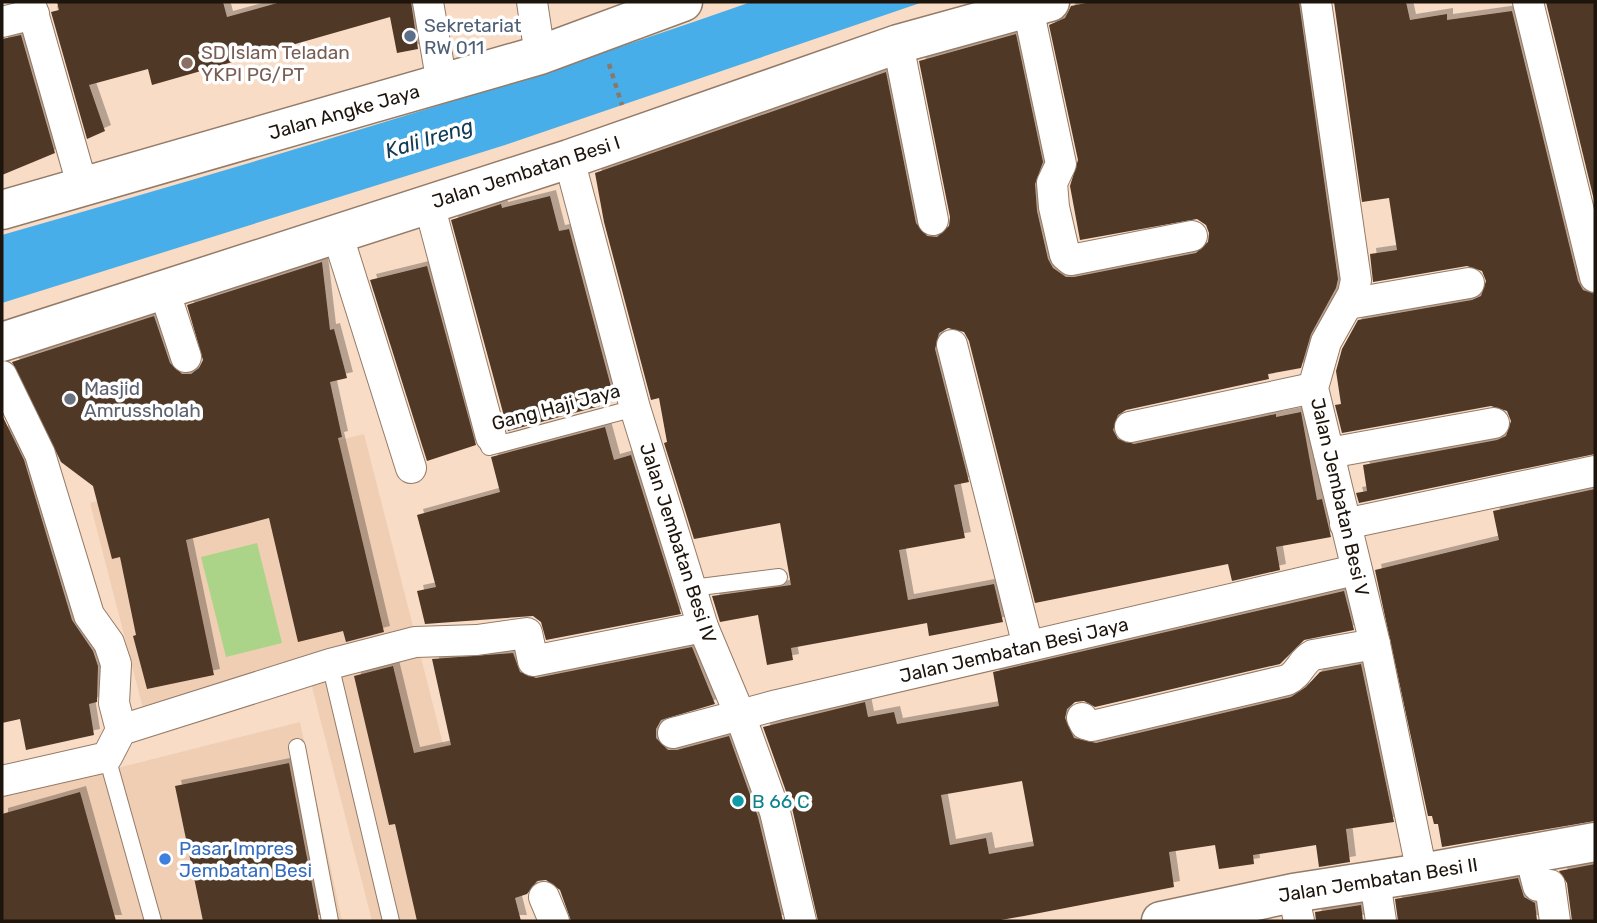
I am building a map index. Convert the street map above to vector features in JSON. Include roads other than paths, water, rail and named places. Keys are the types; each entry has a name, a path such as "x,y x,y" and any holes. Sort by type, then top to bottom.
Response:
{"street":[{"path":"428,2 442,84"},
{"path":"532,2 540,55"},
{"name":"Jalan Angke Jaya","path":"2,210 540,55 679,2"},
{"name":"Jalan Jembatan Besi V","path":"1315,2 1356,280 1348,304 1326,342 1313,388 1355,570 1376,644 1422,873"},
{"path":"1528,2 1595,277"},
{"path":"1039,5 1061,164 1052,183 1054,206 1065,255 1072,260 1192,236"},
{"name":"Jalan Jembatan Besi I","path":"2,342 569,159 898,44 1039,5"},
{"path":"2,22 32,8 83,188"},
{"path":"898,44 933,219"},
{"name":"Jalan Jembatan Besi IV","path":"569,159 635,408 703,627 740,715 775,812 801,921"},
{"path":"429,204 490,442"},
{"path":"337,233 411,468"},
{"path":"1348,304 1469,283"},
{"path":"164,290 186,357"},
{"path":"952,345 1028,646"},
{"path":"2,376 40,454 89,615 109,643 116,664 114,703 121,730 107,757 2,781"},
{"path":"1130,426 1313,388"},
{"path":"1329,453 1494,423"},
{"path":"1345,524 1595,471"},
{"name":"Jalan Jembatan Besi Jaya","path":"673,733 1355,570"},
{"path":"121,730 330,664 415,642 477,640 527,633 533,661 703,627"},
{"path":"1082,718 1085,724 1092,726 1287,680 1298,673 1306,659 1313,655 1376,644"},
{"name":"Jalan Jembatan Besi II","path":"1185,919 1296,907 1375,881 1595,842"},
{"path":"1530,855 1538,886 1550,886 1555,921"},
{"path":"1375,881 1381,921"}],"lane":[{"name":"Gang Haji Jaya","path":"490,442 635,408"},
{"path":"692,588 779,577"},
{"path":"330,664 391,921"},
{"path":"297,747 330,921"},
{"path":"107,757 153,921"}],"water":[{"name":"Kali Ireng","path":"751,2 923,2 505,145 2,303 2,235 378,124"}],"place":[{"name":"Sekretariat RW 011","path":"410,36"},
{"name":"SD Islam Teladan YKPI PG/PT","path":"187,63"},
{"name":"Masjid Amrussholah","path":"70,399"},
{"name":"B 66 C","path":"738,801"},
{"name":"Pasar Impres Jembatan Besi","path":"165,859"}]}
